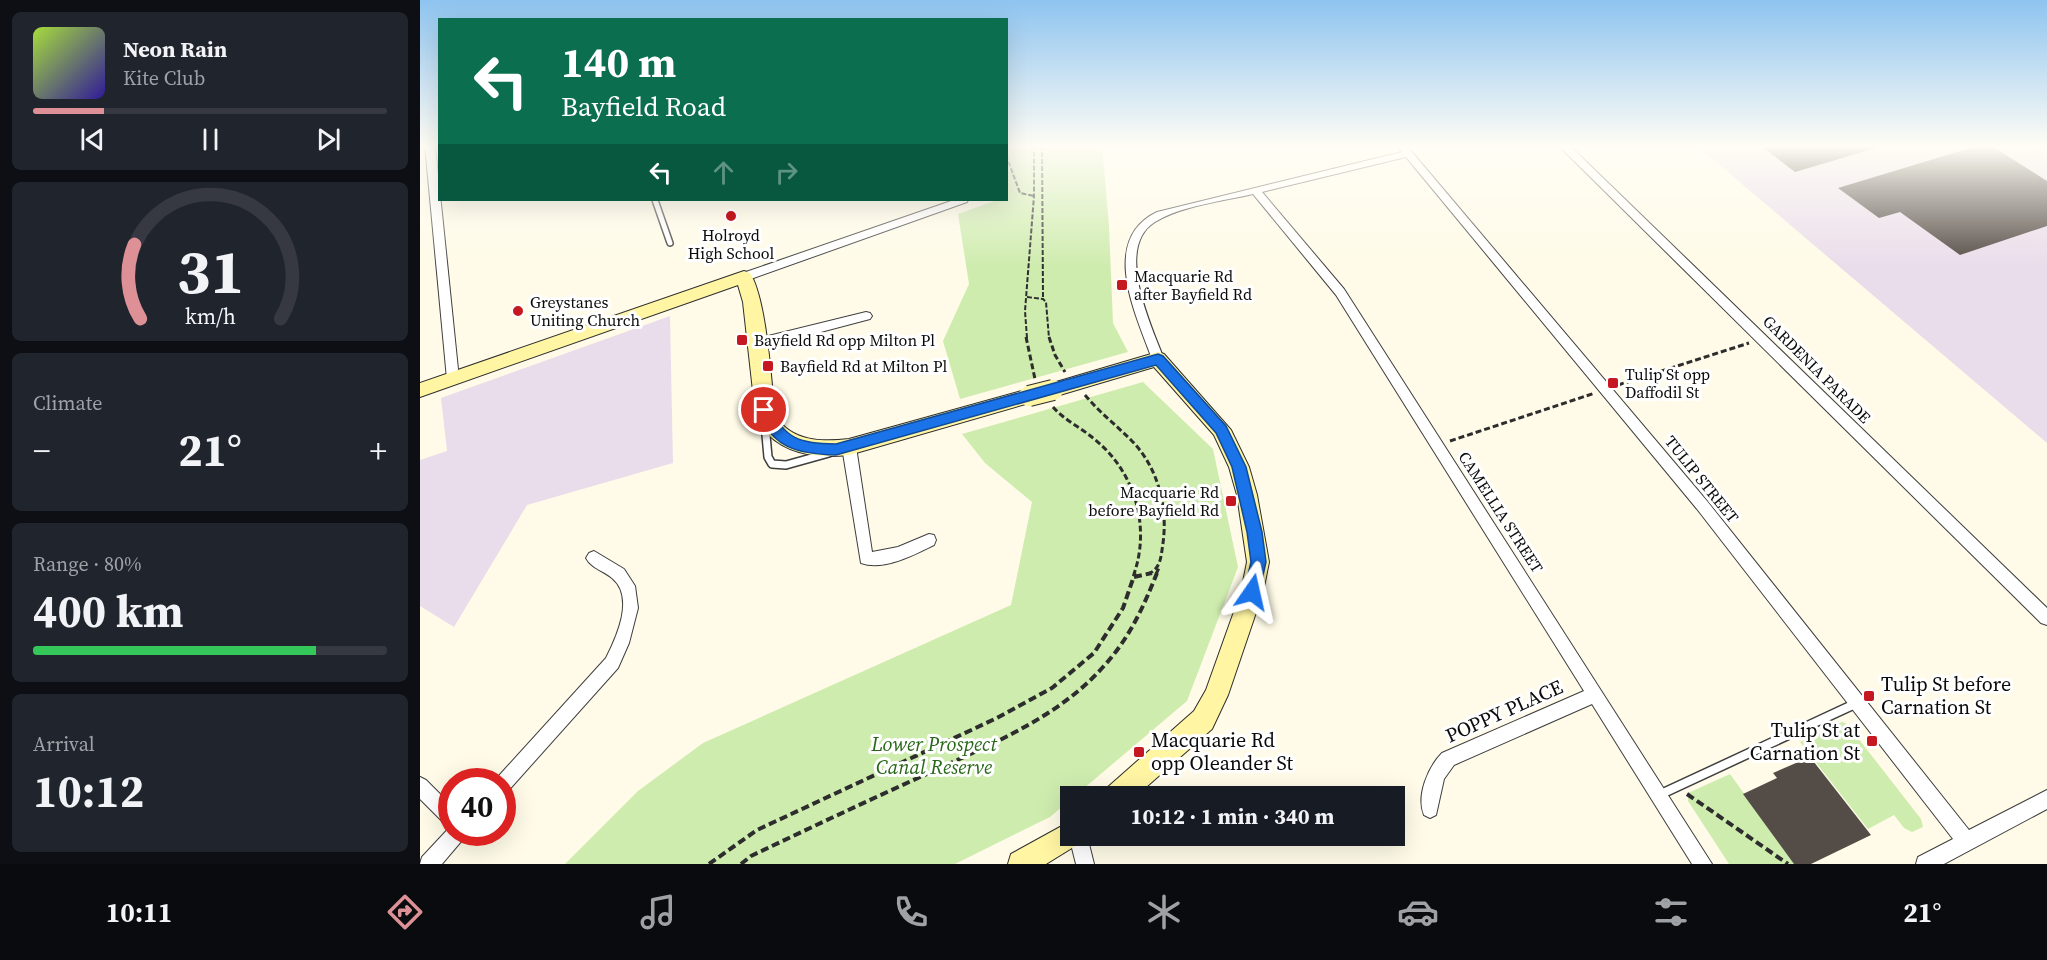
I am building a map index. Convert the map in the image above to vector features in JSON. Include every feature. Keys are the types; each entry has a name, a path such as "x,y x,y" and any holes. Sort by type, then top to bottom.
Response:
{"street":[{"path":"434,185 453,379"},
{"path":"1128,786 1203,720 1216,695 1252,592 1258,562 1242,476 1221,430 1158,359 1144,325 1135,292 1131,247 1134,237 1149,222 1164,213 1272,185"},
{"name":"TULIP STREET","path":"1434,185 1702,505 1967,842"},
{"name":"GARDENIA PARADE","path":"1604,185 2047,618"},
{"name":"CAMELLIA STREET","path":"1255,190 1340,292 1703,864"},
{"path":"420,390 960,201"},
{"path":"744,277 752,302 764,410 770,426 792,442 813,448 849,447 1158,359"},
{"path":"756,344 866,316"},
{"path":"849,447 866,558 894,555 929,540"},
{"path":"516,769 612,663 622,643 629,606 627,584 614,570 594,558"},
{"name":"POPPY PLACE","path":"1430,809 1434,779 1437,771 1448,759 1595,694"},
{"path":"420,786 438,805"},
{"path":"1926,864 2047,799"},
{"path":"1021,864 1060,841"},
{"path":"429,864 445,846"},
{"path":"1080,846 1085,864"}],"lane":[{"path":"655,201 670,243"},
{"path":"764,410 768,457 772,464 786,465 849,447"},
{"path":"1659,795 1857,703"}],"path":[{"path":"1017,185 1020,193 1034,196"},
{"path":"709,864 758,830 997,718 1052,688 1094,653 1123,608 1138,563 1141,518 1127,476 1095,439 1059,414 1042,393 1027,355 1026,297 1034,185"},
{"path":"741,864 751,856 998,740 1048,713 1089,682 1122,645 1145,603 1159,568 1165,534 1164,508 1154,474 1134,443 1090,402 1057,360 1049,343 1046,327 1046,302 1043,298 1042,185"},
{"path":"1026,297 1043,298"},
{"path":"1134,577 1151,575 1159,568"},
{"path":"1676,787 1788,864"}],"shaded area":[{"path":"1743,185 2047,185 2047,443"},
{"path":"670,316 673,463 527,505 454,627 420,606 420,460 447,451 441,398"}],"green space":[{"path":"1008,185 1105,185 1113,323 1128,352 960,399 943,341 969,284 958,214 994,201 1008,201"},
{"name":"Lower Prospect Canal Reserve","path":"1143,382 1213,449 1238,567 1187,701 1087,786 1060,786 1060,809 1050,817 955,864 565,864 638,791 703,743 1011,605 1032,502 985,463 962,434"},
{"path":"1842,722 1847,724 1921,819 1923,827 1912,832 1904,828 1894,815 1868,829 1800,742"},
{"path":"1730,774 1795,864 1729,864 1688,801 1688,793"}],"building":[{"path":"1847,185 2047,185 2047,226 1960,255 1900,212 1879,218 1838,188"},
{"path":"1803,748 1871,835 1811,864 1794,864 1743,794 1777,778 1773,773 1796,763 1790,755"}],"place":[{"name":"Holroyd High School","path":"731,216"},
{"name":"Macquarie Rd after Bayfield Rd","path":"1122,285"},
{"name":"Greystanes Uniting Church","path":"518,311"},
{"name":"Bayfield Rd opp Milton Pl","path":"742,340"},
{"name":"Bayfield Rd at Milton Pl","path":"768,366"},
{"name":"Tulip St opp Daffodil St","path":"1613,383"},
{"name":"Macquarie Rd before Bayfield Rd","path":"1231,501"},
{"name":"Tulip St before Carnation St","path":"1869,696"},
{"name":"Tulip St at Carnation St","path":"1872,741"},
{"name":"Macquarie Rd opp Oleander St","path":"1139,752"}],"route":[{"path":"764,410 770,426 792,442 813,448 836,449 1158,359 1221,430 1239,467 1247,495 1258,562 1252,592"}]}
